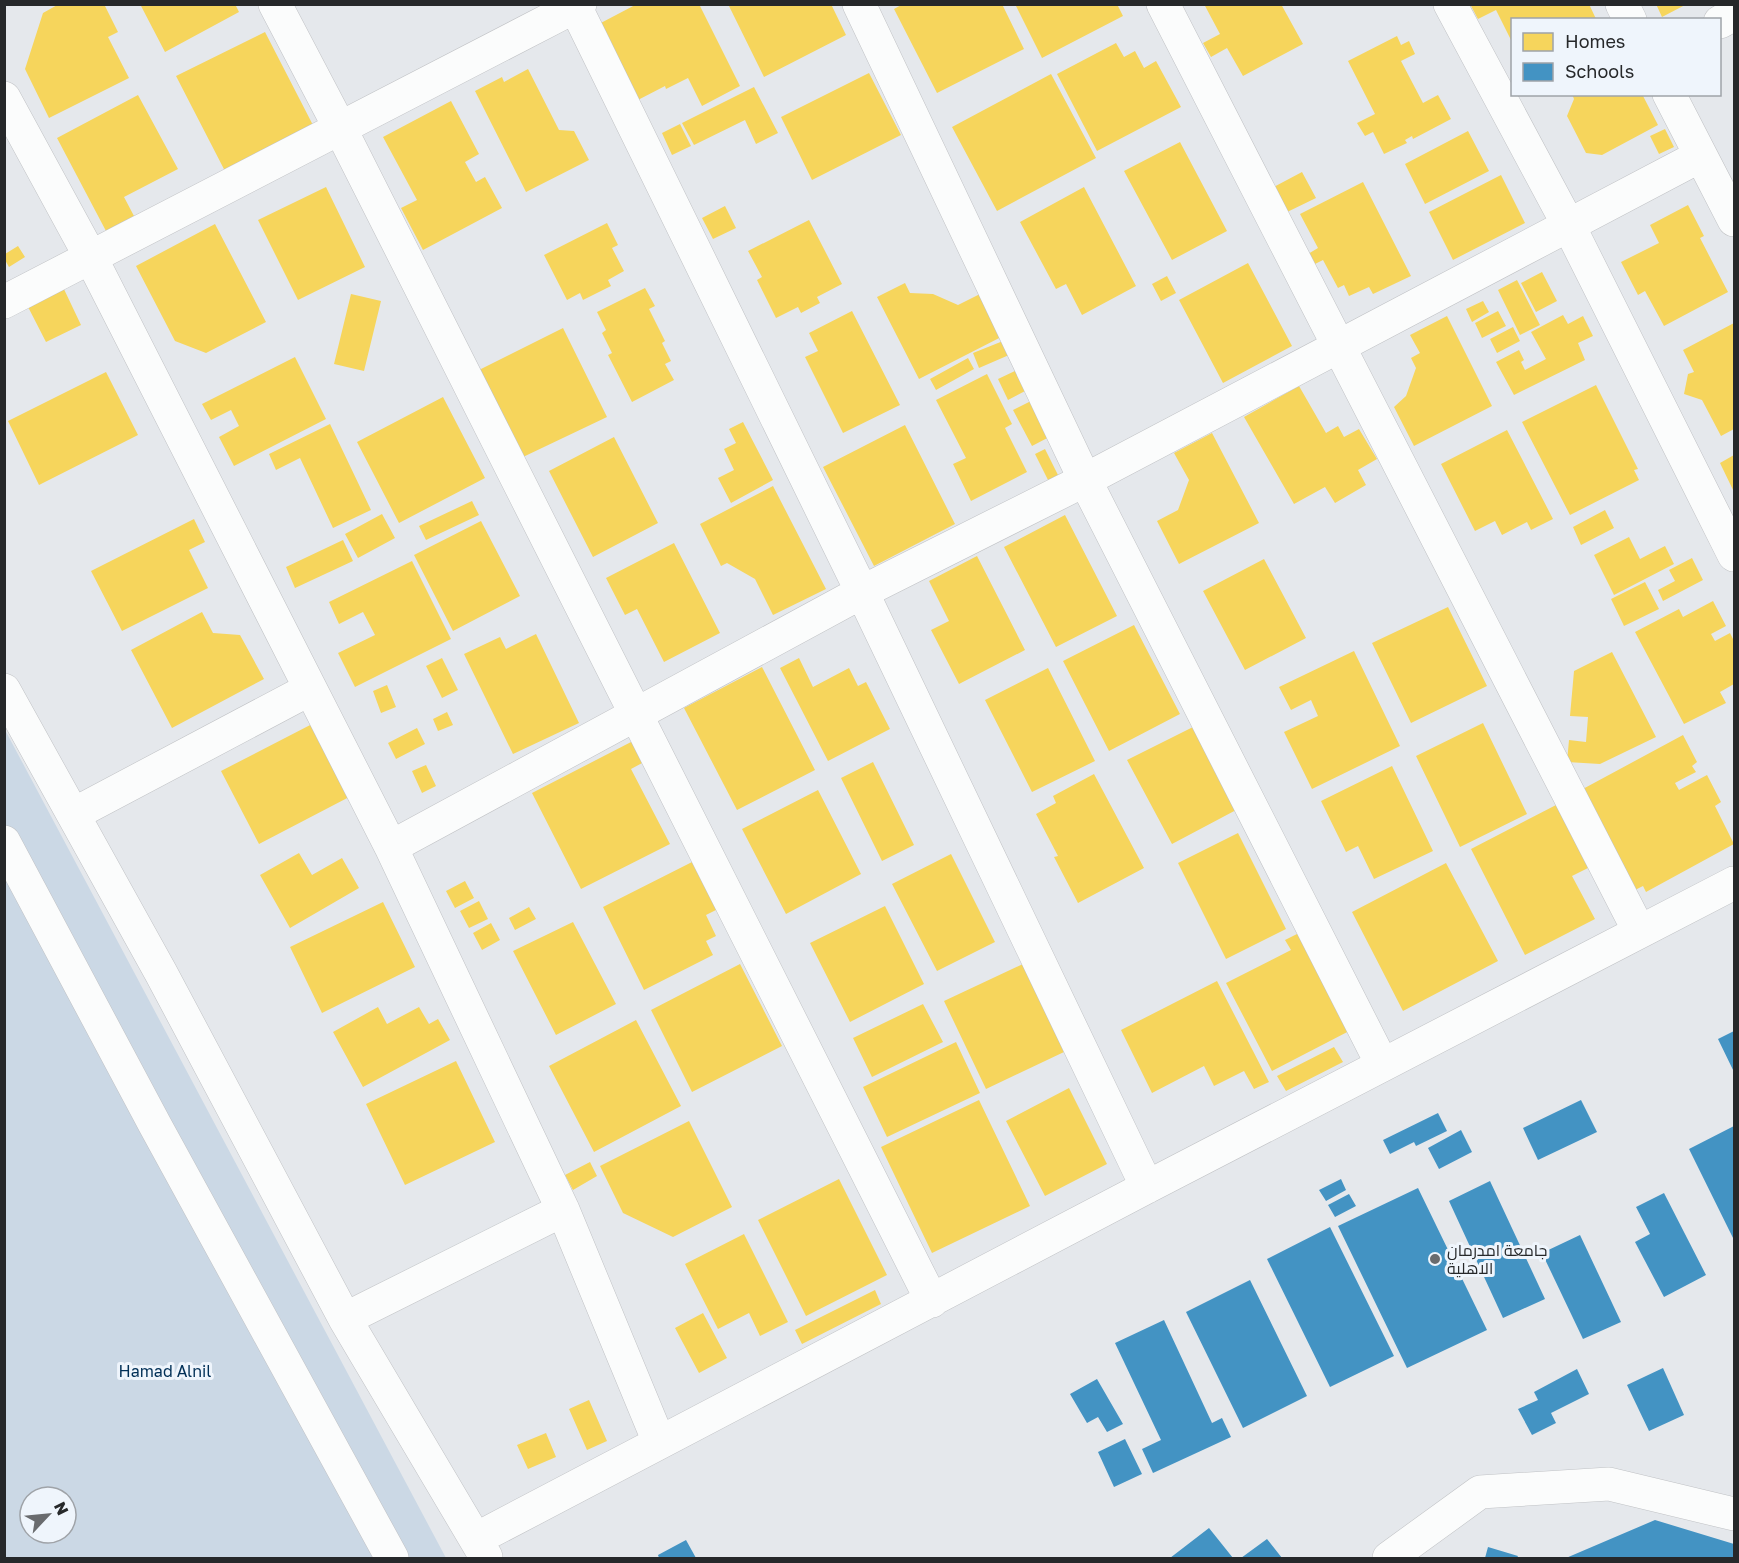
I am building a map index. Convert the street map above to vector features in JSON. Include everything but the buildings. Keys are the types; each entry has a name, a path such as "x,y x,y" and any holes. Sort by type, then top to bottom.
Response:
{"street":[{"path":"275,4 340,128 932,1301"},
{"path":"859,4 1085,480 1382,1064"},
{"path":"1163,4 1639,932"},
{"path":"1450,4 1569,226 1734,555"},
{"path":"1622,4 1629,18"},
{"path":"4,302 577,5 1147,1187"},
{"path":"1670,96 1734,220"},
{"path":"4,98 90,256 391,847 563,1210 659,1442"},
{"path":"391,847 862,592 1085,480 1700,156"},
{"path":"74,814 310,689"},
{"path":"4,690 161,973 345,1319 481,1549 659,1442 1382,1064 1734,883"},
{"path":"4,842 154,1125 392,1558"},
{"path":"345,1319 563,1210"},
{"path":"1389,1558 1480,1492 1609,1484 1734,1514"}],"green space":[{"name":"Hamad Alnil","path":"4,728 446,1558 5,1558"}],"place":[{"name":"جامعة امدرمان الاهلية","path":"1435,1259"}]}
